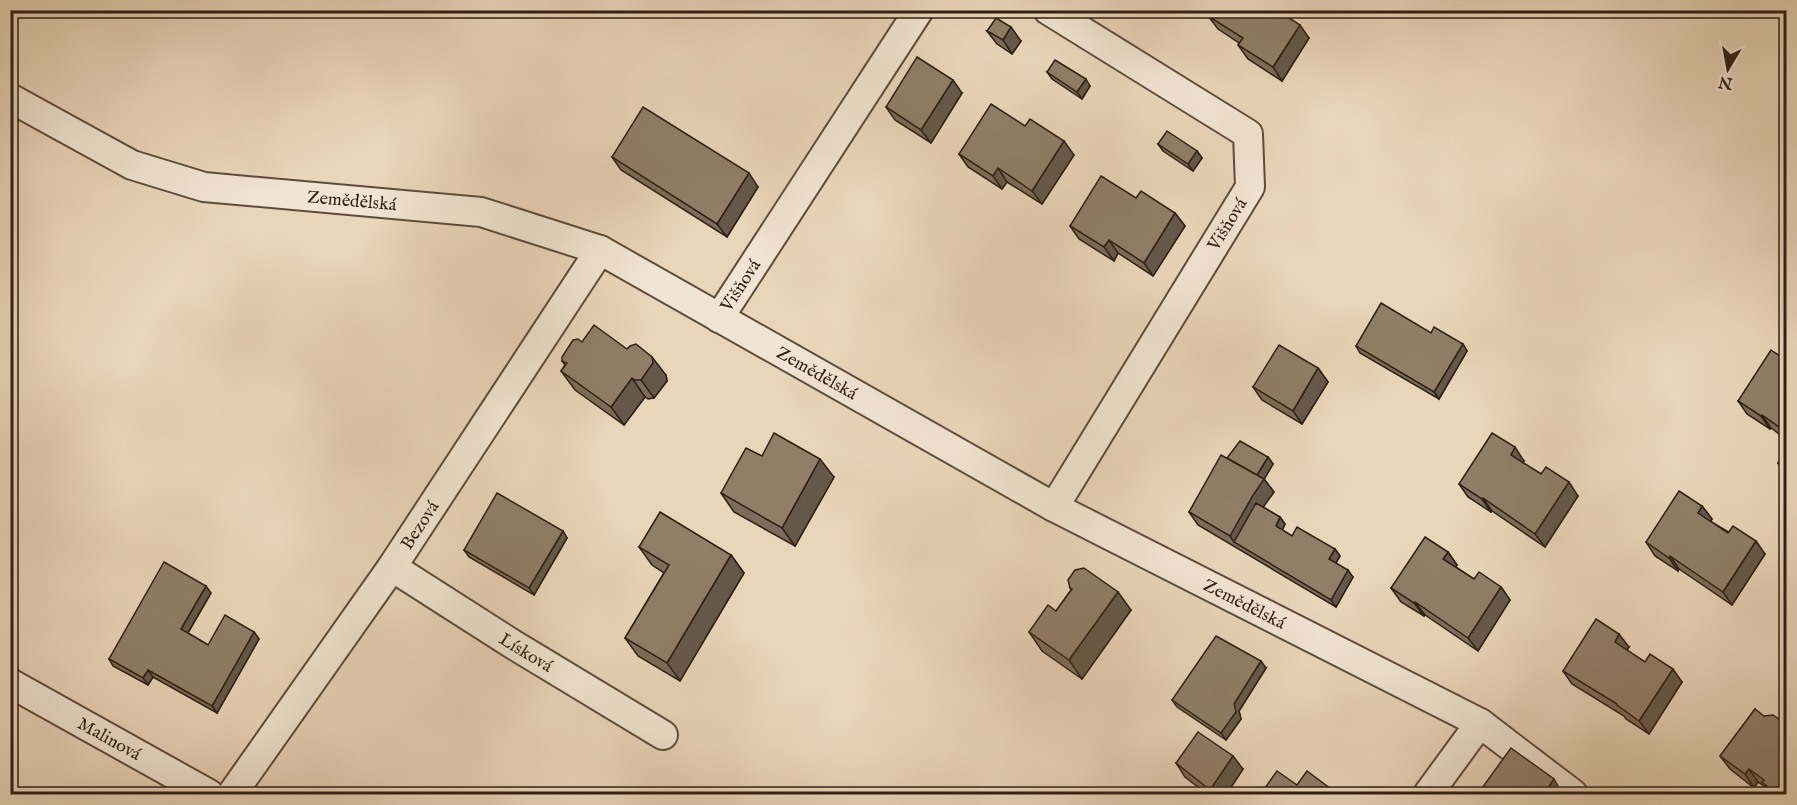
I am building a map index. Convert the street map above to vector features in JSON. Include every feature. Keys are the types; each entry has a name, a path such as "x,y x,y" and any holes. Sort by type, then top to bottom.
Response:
{"street":[{"name":"Višňová","path":"719,318 919,10"},
{"name":"Višňová","path":"1048,10 1248,134 1250,187 1054,507"},
{"name":"Zemědělská","path":"10,98 132,165 204,187 481,212 600,250 1054,507 1479,723 1573,795"},
{"name":"Bezová","path":"232,795 392,567 600,250"},
{"name":"Lísková","path":"392,567 514,645 663,735"},
{"name":"Malinová","path":"10,683 209,795"},
{"path":"1428,795 1479,723"}],"building":[{"path":"1212,10 1277,10 1300,25 1273,67 1238,45 1243,38 1208,16"},
{"path":"996,18 1011,27 1003,40 987,31"},
{"path":"917,57 953,80 921,130 886,107"},
{"path":"1055,60 1086,79 1077,92 1047,72"},
{"path":"991,104 1025,126 1030,119 1064,141 1032,191 998,168 993,176 959,154"},
{"path":"643,107 749,173 717,224 612,157"},
{"path":"1167,131 1197,151 1188,164 1158,144"},
{"path":"1101,176 1136,198 1141,191 1175,213 1144,263 1109,240 1104,247 1070,226"},
{"path":"1381,303 1431,333 1434,327 1463,344 1434,392 1356,346"},
{"path":"594,325 627,349 636,344 652,357 653,363 641,380 632,378 611,407 561,371 567,363 562,361 562,357 573,340 578,339 582,342"},
{"path":"1279,345 1318,368 1293,411 1253,387"},
{"path":"1771,350 1786,360 1786,432 1738,401"},
{"path":"774,433 820,459 782,528 721,493 746,448 762,456"},
{"path":"1492,433 1515,447 1511,455 1541,474 1546,467 1569,482 1535,534 1459,484"},
{"path":"1240,441 1268,457 1257,475 1227,458"},
{"path":"1786,450 1786,469 1778,463"},
{"path":"1221,455 1264,479 1230,536 1189,512"},
{"path":"1679,491 1702,506 1698,513 1728,533 1733,526 1756,541 1723,592 1646,542"},
{"path":"497,493 563,531 529,588 464,550"},
{"path":"1256,503 1280,517 1276,526 1292,536 1297,527 1335,549 1329,559 1348,570 1331,600 1234,542"},
{"path":"660,512 731,555 667,663 625,638 669,565 639,547"},
{"path":"1425,537 1448,552 1443,559 1474,579 1479,572 1501,587 1468,638 1391,588"},
{"path":"164,562 206,586 181,629 208,645 225,615 254,632 212,706 148,670 143,678 109,659"},
{"path":"1084,568 1118,592 1069,660 1029,632 1048,605 1056,611 1072,589 1068,580 1075,570"},
{"path":"1596,619 1619,634 1615,642 1645,662 1650,654 1673,669 1639,721 1617,704 1563,671"},
{"path":"1216,636 1261,661 1234,704 1236,712 1221,733 1172,700"},
{"path":"1755,709 1764,716 1773,715 1780,720 1781,729 1786,733 1786,794 1773,787 1771,789 1762,782 1764,780 1749,769 1745,774 1720,756"},
{"path":"1198,732 1233,756 1210,790 1176,763"},
{"path":"1511,748 1554,779 1543,795 1477,795"},
{"path":"1277,771 1297,785 1307,771 1339,795 1260,795"},
{"path":"1451,789 1461,795 1448,795"}]}
